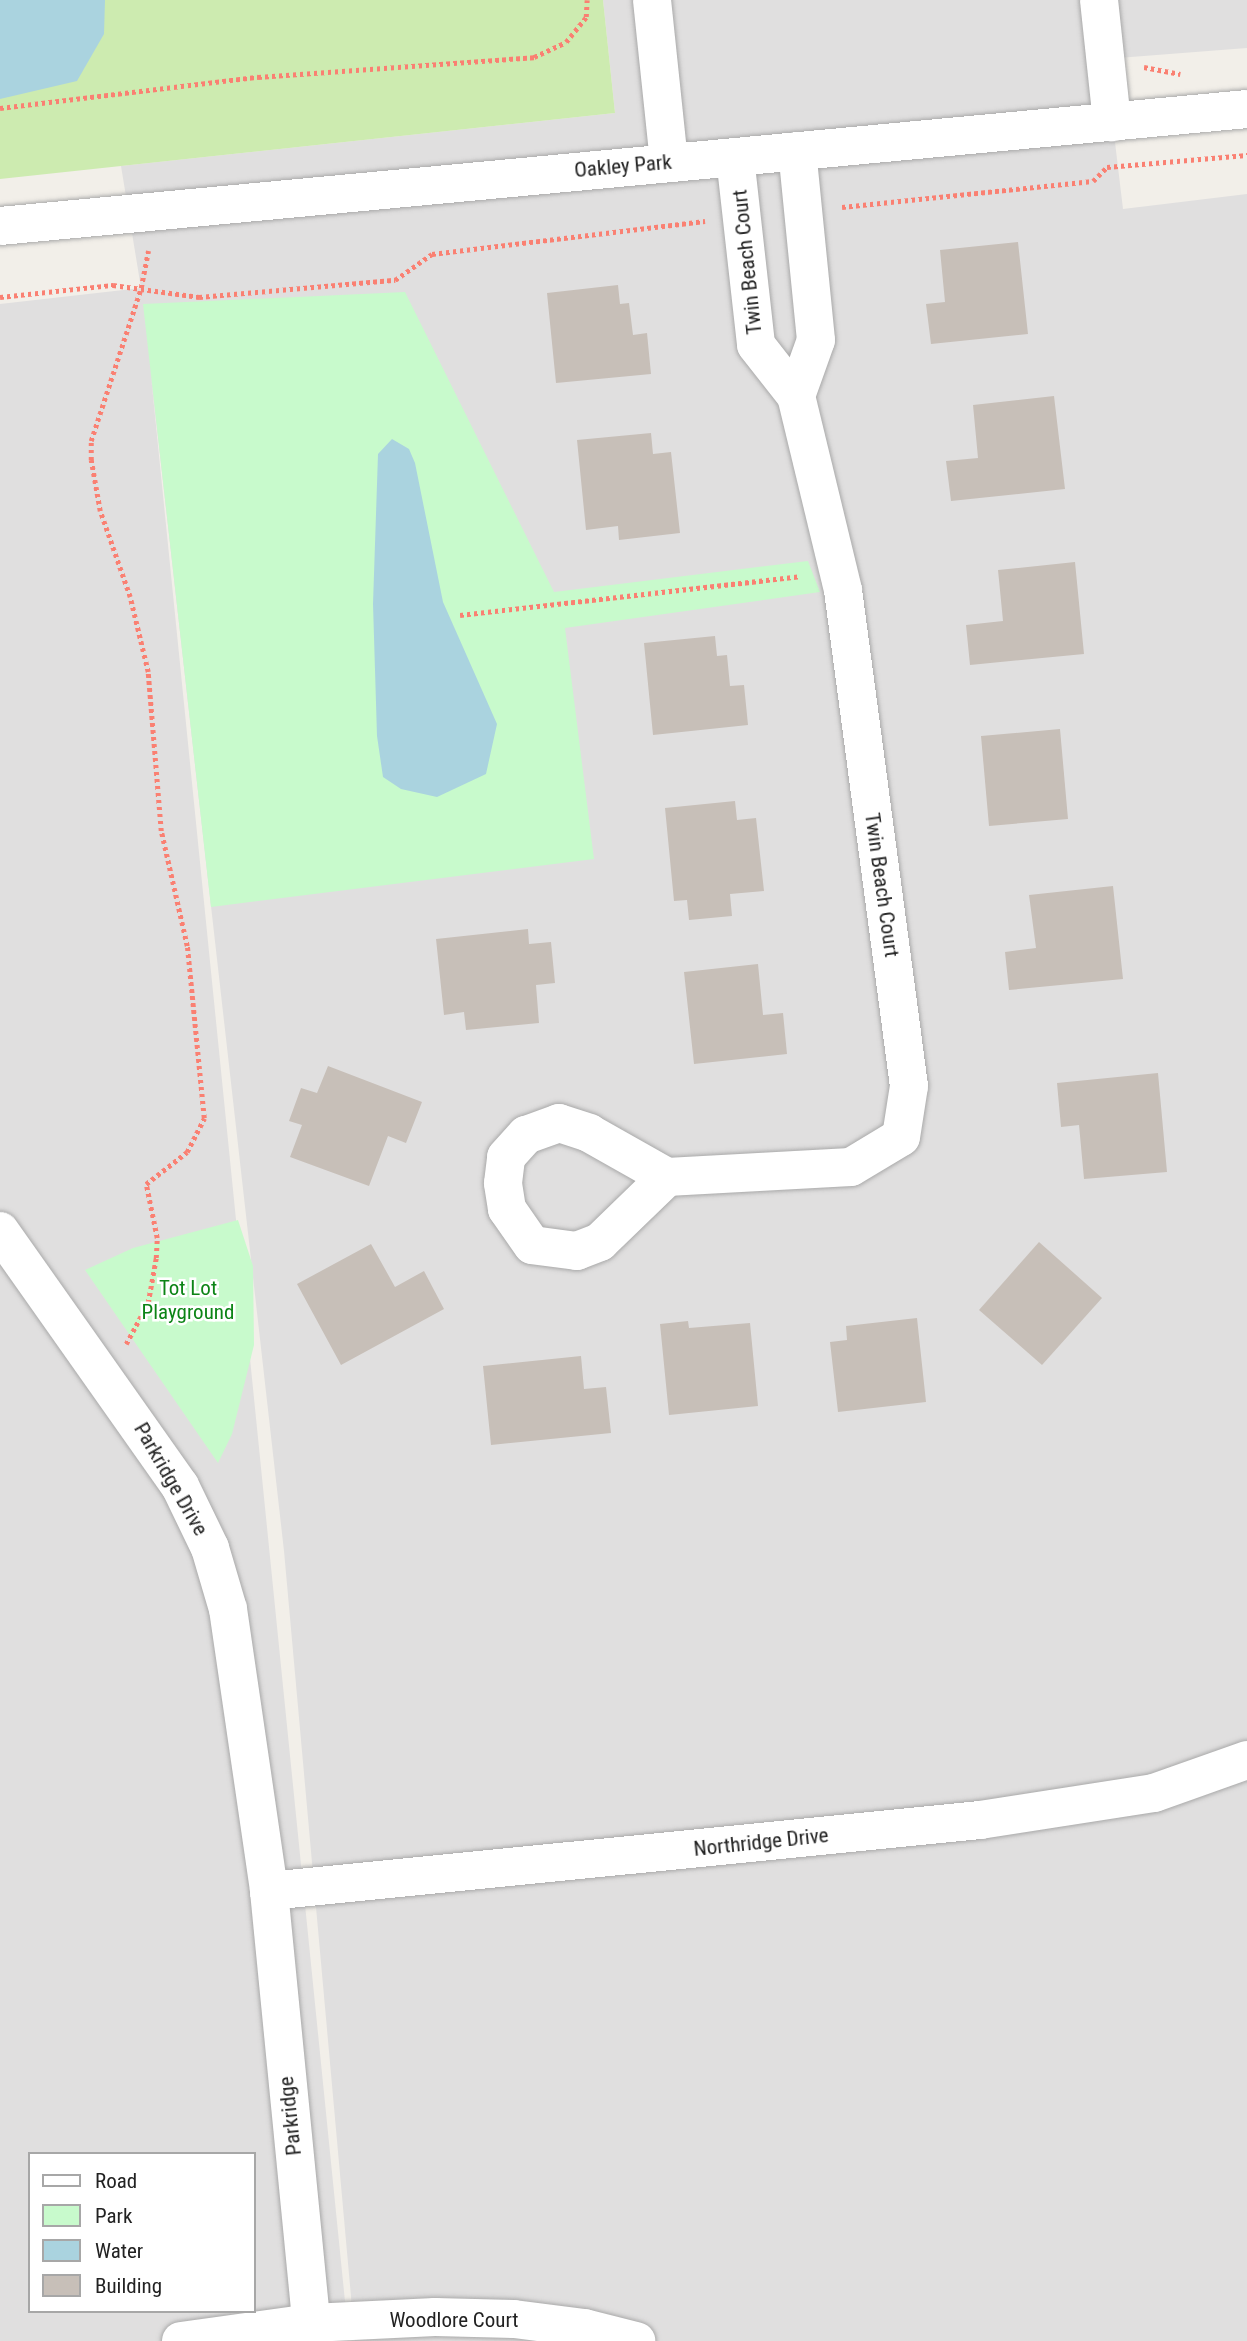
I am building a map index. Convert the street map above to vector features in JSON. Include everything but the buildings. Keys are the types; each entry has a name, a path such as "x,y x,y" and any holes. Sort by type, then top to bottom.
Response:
{"street":[{"path":"652,0 669,162"},
{"path":"1099,0 1112,122"},
{"name":"Oakley Park","path":"0,226 1247,109"},
{"path":"796,396 816,340 797,151"},
{"name":"Twin Beach Court","path":"667,1177 851,1167 901,1138 909,1086 839,572 796,396 756,345 735,157"},
{"name":"Parkridge Drive","path":"0,1231 99,1366 180,1486 210,1548 228,1609 269,1891"},
{"name":"Northridge Drive","path":"269,1891 980,1820 1154,1793 1247,1760"},
{"name":"Parkridge","path":"269,1891 312,2332"},
{"name":"Woodlore Court","path":"181,2341 312,2332 435,2317 514,2319 584,2328 636,2341"}],"path":[{"path":"0,108 258,77 534,57 566,42 586,17 587,0"},
{"path":"1105,58 1191,77"},
{"path":"803,209 1093,181 1107,167 1247,155"},
{"path":"0,297 113,285 199,297 395,280 432,254 742,217"},
{"path":"99,1366 131,1339 148,1303 157,1238 146,1184 187,1152 204,1118 187,946 161,831 148,671 130,597 100,511 91,460 92,441 141,288"},
{"path":"460,615 839,572"}],"shaded area":[{"path":"603,0 1247,0 1247,48 1105,59 1123,209 1247,194 1247,2341 355,2341 284,1551 151,376 349,2341 0,2341 0,304 141,288 121,166 615,113"}],"green space":[{"path":"0,0 603,0 615,113 0,179"},
{"path":"405,292 554,592 808,561 820,592 565,628 594,859 211,907 143,304"},
{"name":"Tot Lot Playground","path":"238,1220 253,1266 254,1345 232,1434 218,1463 85,1270 133,1248"}],"water":[{"path":"0,0 105,0 104,34 77,81 0,99"},
{"path":"392,439 409,449 415,463 443,602 497,724 486,774 437,797 401,789 383,777 377,736 373,604 378,454"}]}
